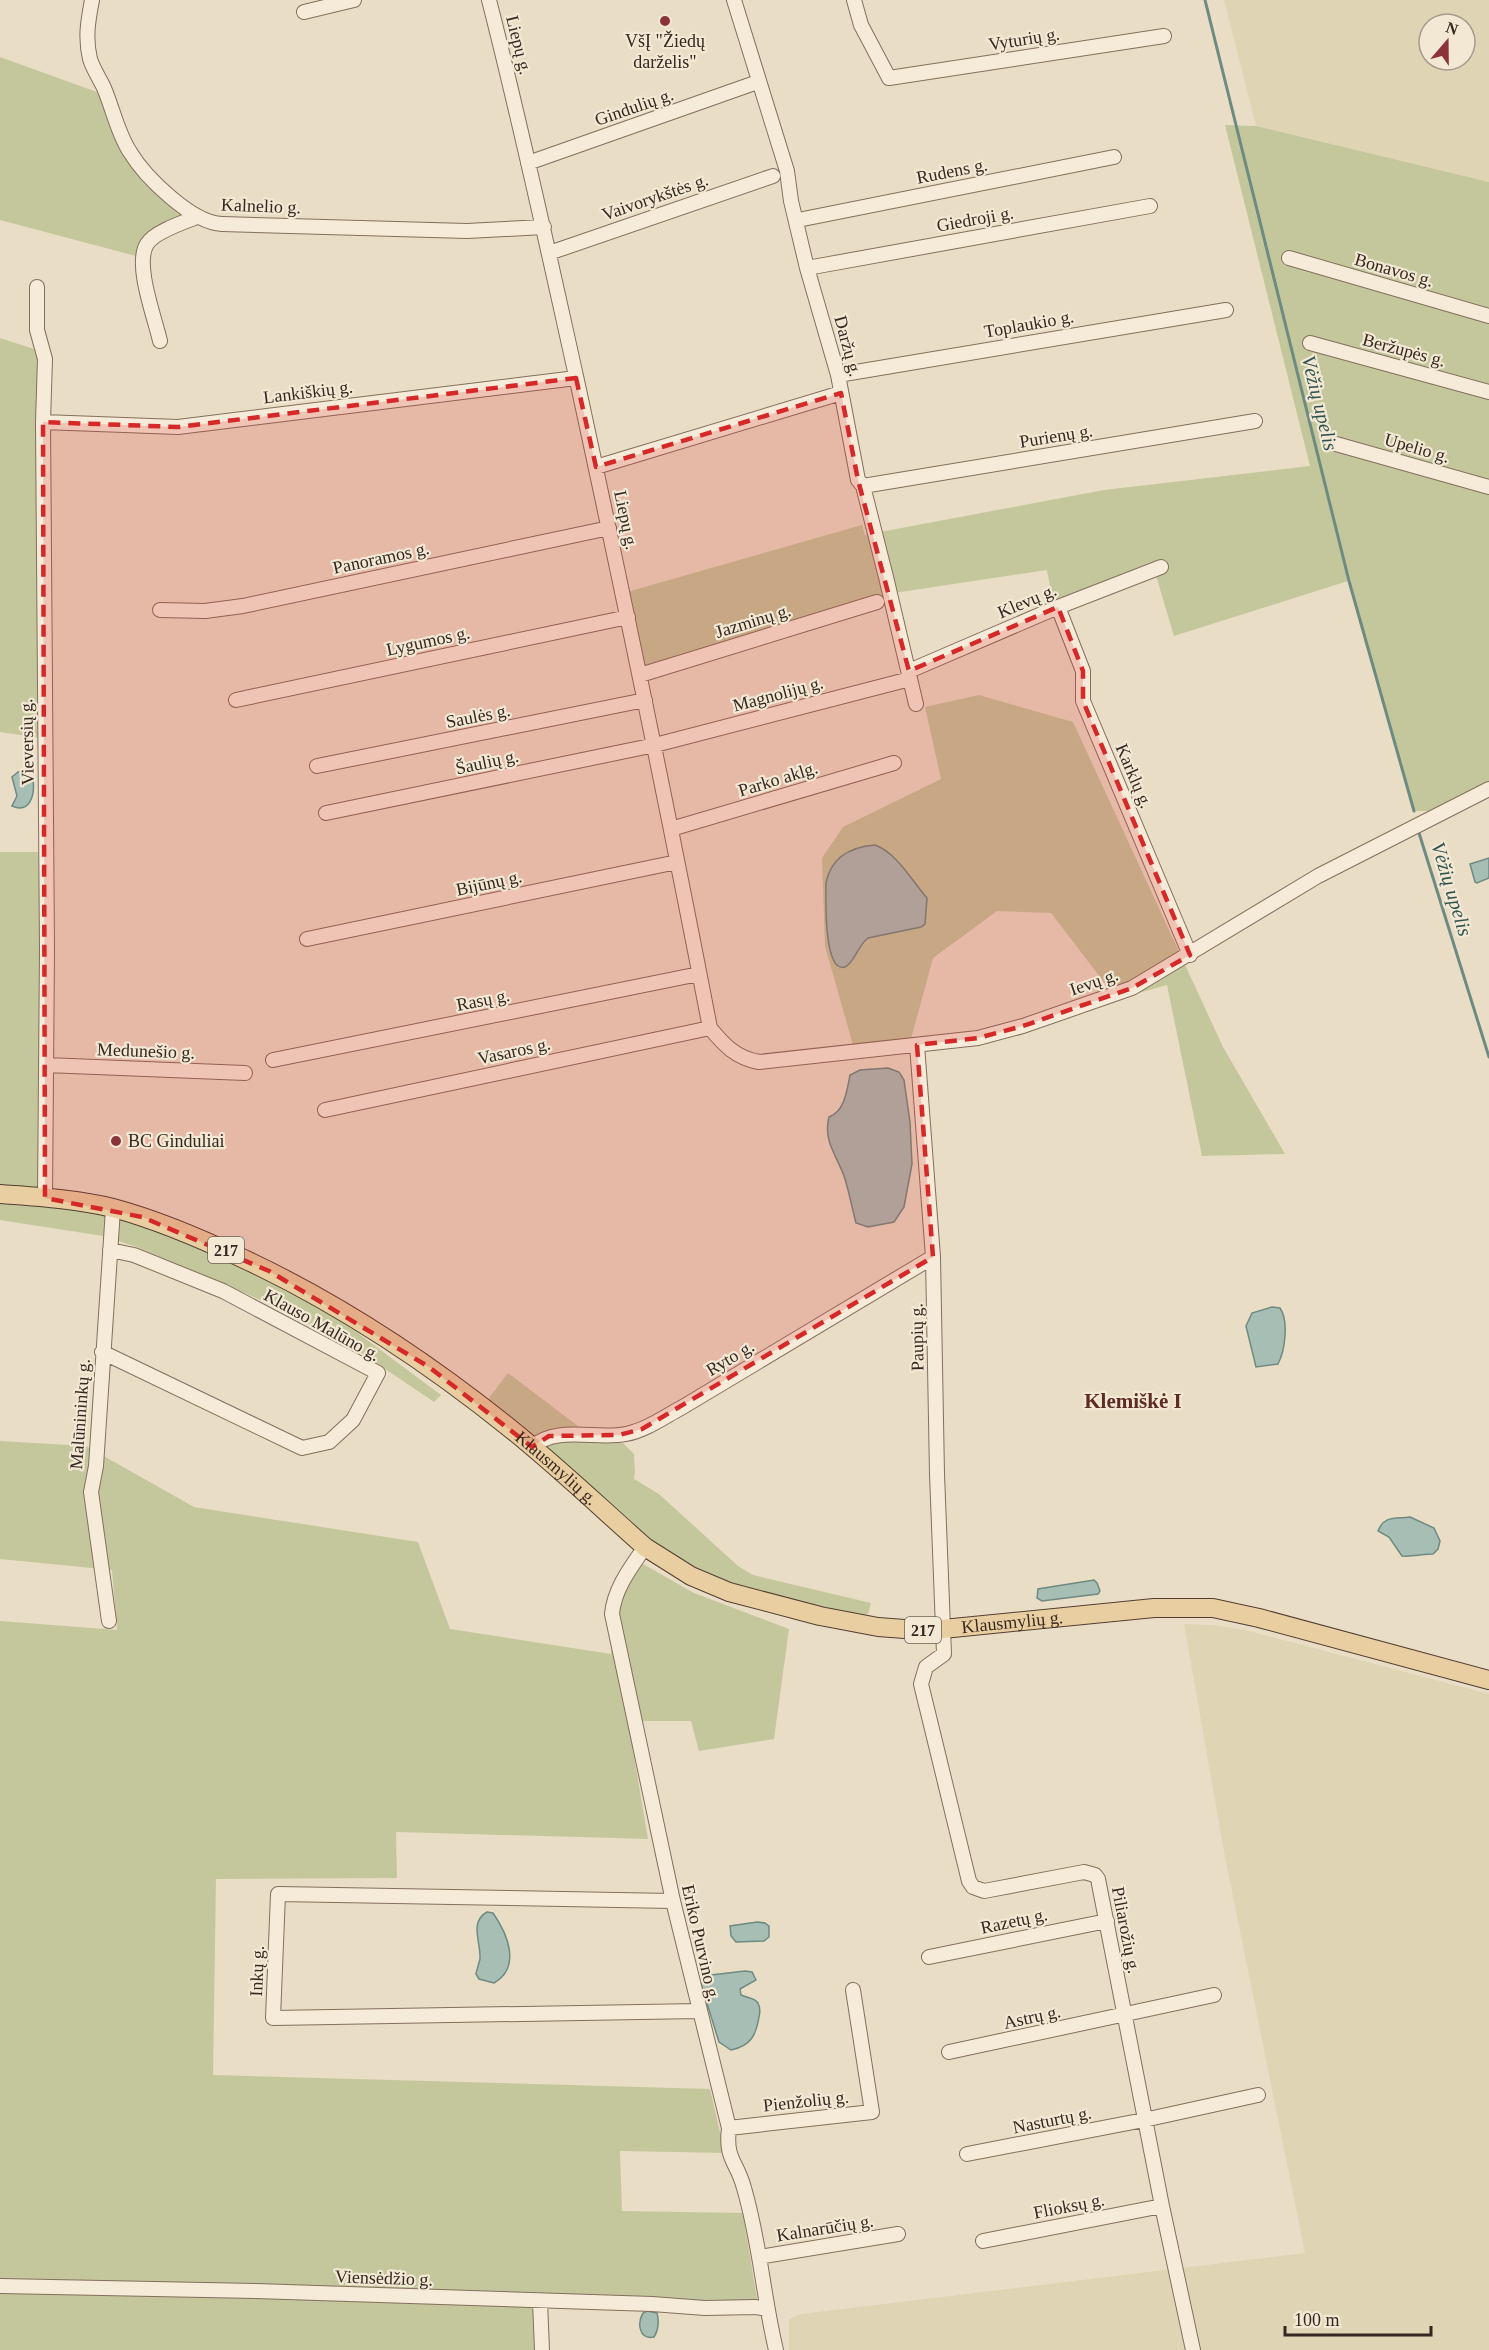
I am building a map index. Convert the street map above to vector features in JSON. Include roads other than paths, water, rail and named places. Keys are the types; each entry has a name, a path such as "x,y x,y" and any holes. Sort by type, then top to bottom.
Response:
{"main road":[{"name":"217","path":"0,1194 45,1198 113,1209"},
{"name":"Klausmylių g.","path":"113,1209 171,1227 269,1271 322,1299 429,1367 532,1447 645,1547 691,1576 750,1599 878,1628 918,1630 1154,1608 1213,1608 1489,1680"}],"street":[{"name":"Kalnelio g.","path":"92,0 87,36 91,62 129,151 144,171 196,217 214,224 466,231 544,227"},
{"path":"304,12 354,0"},
{"name":"Liepų g.","path":"489,0 544,227 596,467 655,745 710,1028 724,1045"},
{"name":"Daržų g.","path":"734,0 787,171 791,201 798,220 807,268 838,375 858,480 863,486 915,704"},
{"name":"Vyturių g.","path":"854,0 861,25 889,78 1164,36"},
{"name":"Gindulių g.","path":"528,163 752,84"},
{"name":"Rudens g.","path":"798,220 1114,157"},
{"name":"Vaivorykštės g.","path":"549,253 773,176"},
{"name":"Giedroji g.","path":"807,268 1150,206"},
{"path":"160,341 145,280 142,256 147,243 154,237 196,217"},
{"name":"Bonavos g.","path":"1289,258 1489,316"},
{"name":"Vieversių g.","path":"37,287 37,330 45,359 43,422 46,604 45,1198"},
{"name":"Toplaukio g.","path":"838,375 1226,309"},
{"name":"Beržupės g.","path":"1310,343 1489,392"},
{"name":"Lankiškių g.","path":"43,422 178,427 576,378"},
{"path":"596,467 841,393"},
{"name":"Purienų g.","path":"863,486 1255,421"},
{"name":"Upelio g.","path":"1336,444 1489,487"},
{"name":"Panoramos g.","path":"160,610 205,611 243,606 609,528"},
{"name":"Klevų g.","path":"909,675 1058,607 1161,567"},
{"name":"Jazminų g.","path":"640,675 878,602"},
{"name":"Karklų g.","path":"1058,607 1083,671 1083,701 1190,955"},
{"name":"Lygumos g.","path":"236,700 628,617"},
{"name":"Magnolijų g.","path":"655,745 909,675"},
{"name":"Saulės g.","path":"317,766 645,700"},
{"name":"Šaulių g.","path":"326,813 655,745"},
{"name":"Parko aklg.","path":"671,829 894,763"},
{"name":"Ievų g.","path":"724,1045 738,1055 759,1062 978,1038 1023,1026 1132,988 1318,876 1489,789"},
{"name":"Bijūnų g.","path":"307,939 677,862"},
{"name":"Rasų g.","path":"273,1060 699,974"},
{"name":"Vasaros g.","path":"325,1110 710,1028"},
{"name":"Paupių g.","path":"916,1045 933,1257 937,1474 943,1629"},
{"name":"Medunešio g.","path":"46,1065 245,1073"},
{"name":"Malūnininkų g.","path":"108,1621 91,1492 96,1466 113,1209"},
{"name":"Klauso Malūno g.","path":"102,1353 302,1448 329,1442 353,1420 378,1372 223,1291 135,1255 110,1250"},
{"name":"Ryto g.","path":"532,1447 549,1436 619,1435 642,1429 933,1257"},
{"name":"Eriko Purvino g.","path":"645,1547 617,1592 613,1601 612,1614 673,1901 729,2128 727,2144 729,2155 744,2187 763,2272 762,2287 776,2350"},
{"name":"Piliarožių g.","path":"943,1629 944,1654 926,1667 921,1684 969,1881 978,1890 984,1891 1090,1872 1098,1880 1144,2120 1193,2350"},
{"name":"Inkų g.","path":"673,1901 278,1894 273,2018 699,2011"},
{"name":"Razetų g.","path":"929,1958 1107,1921"},
{"name":"Pienžolių g.","path":"729,2128 873,2112 853,1990"},
{"name":"Astrų g.","path":"949,2052 1214,1995"},
{"name":"Nasturtų g.","path":"967,2154 1144,2120 1258,2095"},
{"name":"Flioksų g.","path":"983,2241 1162,2206"},
{"name":"Kalnarūčių g.","path":"759,2257 898,2234"},
{"name":"Viensėdžio g.","path":"0,2286 256,2291 766,2309"},
{"path":"540,2301 542,2350"}],"waterway":[{"name":"Vėžių upelis","path":"1205,0 1349,581 1414,811"},
{"name":"Vėžių upelis","path":"1419,833 1489,1057"}],"place":[{"name":"VšĮ \"Žiedų darželis\"","path":"665,21"},
{"name":"BC Ginduliai","path":"116,1141"}],"district":[{"name":"Klemiškė I","path":"1133,1401"}]}
